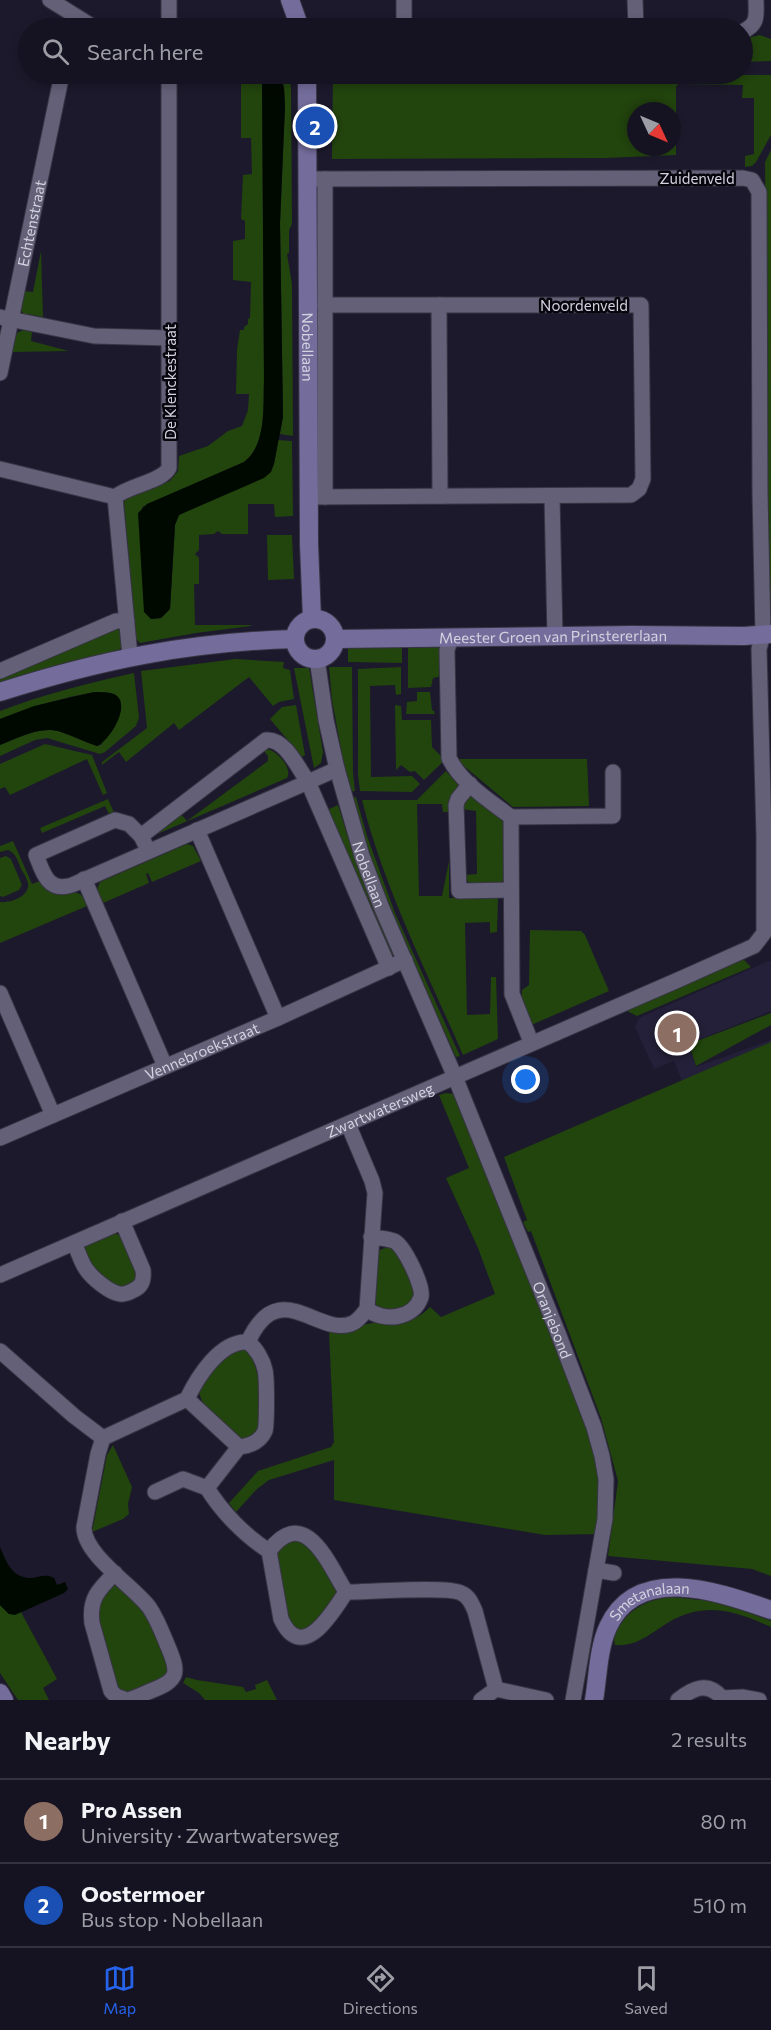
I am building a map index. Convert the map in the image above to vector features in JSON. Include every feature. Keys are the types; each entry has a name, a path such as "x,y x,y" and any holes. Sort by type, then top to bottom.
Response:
{"street":[{"path":"50,0 79,18"},
{"path":"169,0 169,18"},
{"path":"290,0 296,18"},
{"path":"404,0 404,18"},
{"path":"635,0 636,18"},
{"path":"753,25 756,19 756,0"},
{"name":"Echtenstraat","path":"0,373 6,319 60,84"},
{"name":"De Klenckestraat","path":"115,497 123,490 163,475 170,468 169,84"},
{"name":"Nobellaan","path":"308,84 324,305 312,619"},
{"name":"Zuidenveld","path":"316,179 743,178 752,180 759,192 760,492 767,634 759,649 764,930 758,942"},
{"name":"Nobellaan","path":"316,179 317,497"},
{"name":"Noordenveld","path":"324,305 641,305 642,485 631,495 552,496"},
{"path":"439,305 440,496"},
{"path":"6,319 94,336 170,338"},
{"path":"0,469 115,497 130,656"},
{"path":"317,497 552,496 555,637"},
{"path":"312,619 328,624 332,628 335,639 328,655 317,659 302,654 298,650 295,639 298,628 312,619"},
{"path":"0,671 116,621 127,621"},
{"name":"Meester Groen van Prinstererlaan","path":"335,639 767,634"},
{"path":"451,638 447,650 449,758 452,765 470,784 511,817 613,816 613,772"},
{"path":"0,692 130,656 243,641 295,639"},
{"name":"Nobellaan","path":"317,659 326,720 337,769 362,856 381,906 455,1077"},
{"name":"Nobellaan","path":"141,836 266,740 276,741 283,747 308,782 389,968"},
{"path":"148,851 141,836 129,824 116,820 36,855 50,883 57,887 75,883 337,769"},
{"path":"470,784 456,805 459,891 511,890"},
{"path":"511,817 512,994 531,1042"},
{"path":"197,830 278,1017"},
{"path":"75,883 165,1066"},
{"name":"Zwartwatersweg","path":"0,1275 678,980 758,942"},
{"name":"Vennebroekstraat","path":"0,1138 405,960"},
{"path":"0,993 53,1115"},
{"name":"Oranjebond","path":"455,1077 562,1344 599,1446 606,1479 605,1519 573,1700"},
{"path":"248,1342 261,1321 282,1311 295,1311 341,1325 353,1323 367,1310 374,1186 348,1124"},
{"path":"74,1243 86,1269 94,1277 113,1292 129,1293 139,1288 143,1270 122,1221"},
{"path":"367,1310 375,1316 384,1318 401,1315 414,1307 422,1296 422,1288 400,1245 393,1241 371,1237"},
{"path":"115,1573 95,1597 90,1612 111,1691 119,1699 132,1699 164,1686 172,1680 176,1672 174,1660 150,1608 88,1544 84,1533 103,1438 187,1399 193,1386 216,1357 235,1343 248,1342 255,1349 265,1370 266,1428 257,1442 239,1447 207,1488"},
{"path":"0,1351 103,1438"},
{"path":"187,1399 239,1447"},
{"path":"155,1492 183,1479 207,1488 214,1500 228,1515 269,1551 281,1619 293,1635 305,1636 321,1628 346,1593"},
{"path":"269,1551 287,1534 301,1534 319,1547 346,1593"},
{"path":"596,1570 614,1573"},
{"name":"Smetanalaan","path":"594,1700 602,1647 608,1627 622,1607 634,1597 650,1590 680,1588 707,1590 771,1610"},
{"path":"346,1593 445,1590 463,1593 475,1611 496,1689"},
{"path":"583,1644 602,1647"},
{"path":"678,1700 702,1687 715,1689 721,1699 743,1697 759,1700"},
{"path":"482,1700 496,1689"},
{"path":"496,1689 546,1700"},
{"path":"0,1693 4,1700"}],"shaded area":[{"path":"262,84 283,84 285,106 280,223 283,417 274,464 271,472 264,478 179,515 175,525 170,609 161,618 151,619 144,612 138,513 147,504 244,462 251,455 257,446 262,424 264,380"},
{"path":"94,692 114,694 121,705 118,722 108,737 97,746 53,730 30,733 0,745 0,719 34,706"},
{"path":"771,960 771,1011 688,1044 696,1067 771,1040 771,1072 691,1104 674,1061 654,1069 635,1027 639,1018"},
{"path":"0,1547 10,1567 18,1575 30,1578 44,1576 54,1578 57,1585 65,1582 68,1589 64,1593 15,1615 9,1614 0,1605"}],"green space":[{"path":"760,35 771,39 771,61 753,62 753,37"},
{"path":"753,75 771,75 771,135 756,162 752,166 745,167 745,156 754,154 754,98 742,98 743,85 678,84 753,84"},
{"path":"241,84 262,84 264,380 260,435 257,446 244,462 142,507 151,619 161,618 170,609 175,525 179,515 274,464 278,440 292,441 293,516 275,517 274,504 248,504 248,534 222,534 218,531 214,534 199,535 199,550 195,554 199,558 199,584 194,584 195,625 251,626 140,643 136,639 124,502 127,498 170,481 178,471 179,456 208,446 228,431 242,426 248,410 249,394 236,394 237,350 240,330 244,330 250,318 251,282 233,280 233,241 245,239 245,221 241,219 243,175 252,174 251,138 241,138"},
{"path":"283,84 291,84 292,224 289,230 289,253 287,254 292,284 293,436 280,434 283,416 280,223"},
{"path":"333,84 678,84 676,102 627,102 627,156 653,156 332,159"},
{"path":"771,150 771,613 769,613 765,162"},
{"path":"41,251 43,317 27,314 25,316 21,310 24,291 33,292"},
{"path":"23,330 32,332 31,341 69,351 11,352 17,333"},
{"path":"267,535 292,535 294,579 268,580"},
{"path":"116,627 122,633 122,647 115,653 0,685 0,675"},
{"path":"395,644 396,648 402,648 402,663 348,662 348,647"},
{"path":"421,645 441,646 442,676 433,678 431,687 408,688 408,648 421,648"},
{"path":"236,659 284,662 283,668 290,670 294,699 279,702 273,706 249,677 179,730 174,723 126,762 119,752 102,765 102,762 147,728 141,671"},
{"path":"329,667 352,667 355,791 349,792 332,700"},
{"path":"401,667 401,694 396,695 395,685 370,686 371,777 412,776 420,784 412,792 360,791 358,669"},
{"path":"294,668 309,668 323,752 321,763 314,768"},
{"path":"134,673 139,718 136,726 105,752 100,754 47,738 35,740 0,756 0,745 30,733 46,730 61,732 97,746 101,745 121,710 119,700 113,694 104,692 74,696 0,719 0,711 67,689"},
{"path":"417,692 430,692 432,710 435,714 406,714 407,702 417,701"},
{"path":"296,705 305,755 302,757 270,719 282,707"},
{"path":"395,705 401,706 402,720 431,720 432,747 445,760 424,780 415,771 410,772 401,765 396,770"},
{"path":"45,744 92,755 107,793 103,795 87,759 10,795 5,787 0,789 0,764"},
{"path":"267,749 283,760 288,770 287,778 155,835 154,833 180,813 187,821 268,761 268,756 264,751"},
{"path":"459,759 587,759 589,806 513,807 459,762"},
{"path":"446,771 459,786 449,800 449,812 443,812 442,804 417,804 419,896 442,896 449,861 449,898 498,897 497,932 490,933 490,922 465,923 467,1015 490,1014 491,977 496,977 498,1039 463,1055 394,897 362,800 417,800"},
{"path":"468,794 493,809 499,815 505,828 505,876 498,884 475,885 467,881 465,875 477,874 476,811 462,809"},
{"path":"356,797 367,836 395,913 460,1056 456,1057 372,863 351,798"},
{"path":"108,799 115,815 110,816 105,806 42,833 40,828"},
{"path":"338,805 352,850 394,954 390,956 327,810"},
{"path":"13,841 32,884 40,881 71,890 72,893 82,896 87,906 0,943 0,902 17,899 27,891 28,887 15,855 8,850 0,852 0,846"},
{"path":"187,844 193,846 201,861 152,882 148,873 146,874 149,883 103,903 97,889 100,882"},
{"path":"6,856 11,859 22,885 19,890 3,897 0,896 0,858"},
{"path":"530,930 581,931 585,935 609,991 529,1026 521,1008 522,990 529,985"},
{"path":"743,959 751,967 637,1016 625,1010"},
{"path":"771,1013 771,1025 696,1066 689,1044"},
{"path":"771,1042 771,1576 752,1569 608,1556 618,1481 601,1418 531,1231 528,1232 523,1222 527,1220 504,1157"},
{"path":"454,1094 493,1180 601,1465 598,1534 545,1535 334,1500 334,1460 269,1480 257,1489 236,1512 229,1503 258,1471 331,1447 334,1442 329,1332 344,1331 362,1325 408,1320 423,1314 430,1307 441,1317 495,1294 478,1248 446,1178 469,1168 439,1095"},
{"path":"110,1232 120,1235 136,1273 134,1282 121,1288 107,1281 97,1272 84,1248 86,1244"},
{"path":"387,1247 399,1253 415,1289 414,1300 406,1309 386,1312 375,1309 376,1255"},
{"path":"237,1350 247,1350 252,1359 258,1378 260,1399 258,1429 249,1439 240,1440 204,1406 199,1393 215,1368"},
{"path":"113,1445 132,1487 128,1504 129,1514 123,1519 92,1532 107,1455"},
{"path":"294,1539 310,1544 337,1590 334,1601 319,1625 298,1632 287,1618 277,1555 281,1547"},
{"path":"116,1584 124,1588 150,1620 169,1666 166,1677 129,1694 117,1690 95,1610 109,1586"},
{"path":"672,1597 719,1602 771,1621 771,1627 733,1613 708,1610 695,1612 669,1622 637,1642 615,1645 615,1633 629,1614 649,1602"},
{"path":"0,1605 9,1614 21,1612 57,1679 43,1688 49,1700 18,1700 0,1673"},
{"path":"186,1677 243,1687 246,1692 256,1689 255,1685 267,1680 277,1700 205,1700 199,1693 183,1683"}],"place":[{"name":"Oostermoer","path":"315,126"},
{"name":"Pro Assen","path":"677,1033"}]}
